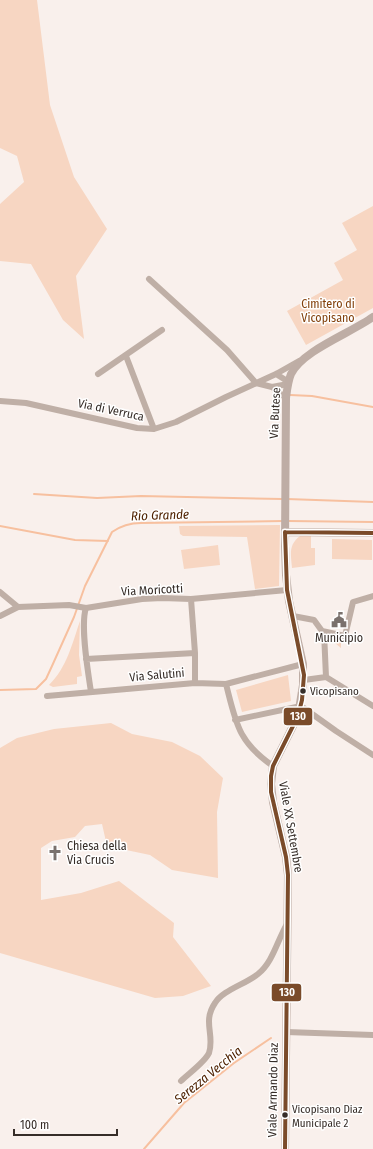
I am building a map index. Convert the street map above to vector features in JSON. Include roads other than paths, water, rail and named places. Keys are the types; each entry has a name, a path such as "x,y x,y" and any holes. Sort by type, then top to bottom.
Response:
{"street":[{"path":"149,279 227,350 256,383 272,387 286,398"},
{"name":"Via Butese","path":"293,616 287,590 285,528 286,398 288,384 296,366 307,356 373,317"},
{"path":"98,374 162,330"},
{"path":"126,356 154,429"},
{"name":"Via di Verruca","path":"0,400 26,402 137,428 154,429 176,422 276,374 307,356"},
{"path":"272,387 288,384 284,379 276,374"},
{"path":"285,528 373,534"},
{"name":"Via Moricotti","path":"18,607 71,605 85,607 142,599 190,599 287,590"},
{"path":"0,592 18,607 0,616"},
{"path":"293,616 314,620 324,632 345,636 353,602 373,596"},
{"path":"190,599 195,653 195,683"},
{"path":"85,607 86,659 91,692"},
{"name":"Viale XX Settembre","path":"286,1032 288,875 286,857 271,792 271,776 273,766 294,725 300,706 304,680 293,616"},
{"path":"324,632 326,677"},
{"path":"86,659 195,653"},
{"name":"Via Salutini","path":"47,696 195,683 226,684 302,664"},
{"path":"304,680 326,677 373,706"},
{"path":"226,684 235,720 241,733 251,749 273,766"},
{"path":"235,720 300,706 373,755"},
{"path":"181,1081 208,1054 210,1047 208,1018 216,1001 223,995 247,982 259,973 270,960 288,923"},
{"path":"286,1032 373,1035"},
{"name":"Viale Armando Diaz","path":"284,1149 286,1032"}],"waterway":[{"path":"290,395 312,396 373,407"},
{"path":"34,494 97,498 141,496 282,499"},
{"path":"287,499 373,502"},
{"name":"Rio Grande","path":"0,690 36,689 46,679 74,617 85,586 112,532 126,525 137,523 283,521"},
{"name":"Rio Grande","path":"288,521 373,522"},
{"path":"0,526 75,540 108,541"},
{"name":"Serezza Vecchia","path":"144,1149 184,1103 234,1063 271,1038"}],"place":[{"name":"Municipio","path":"339,620"},
{"name":"Vicopisano","path":"303,691"},
{"name":"Chiesa della Via Crucis","path":"55,853"},
{"name":"Vicopisano Diaz Municipale 2","path":"285,1115"}],"park label":[{"name":"Cimitero di Vicopisano","path":"328,311"}]}
